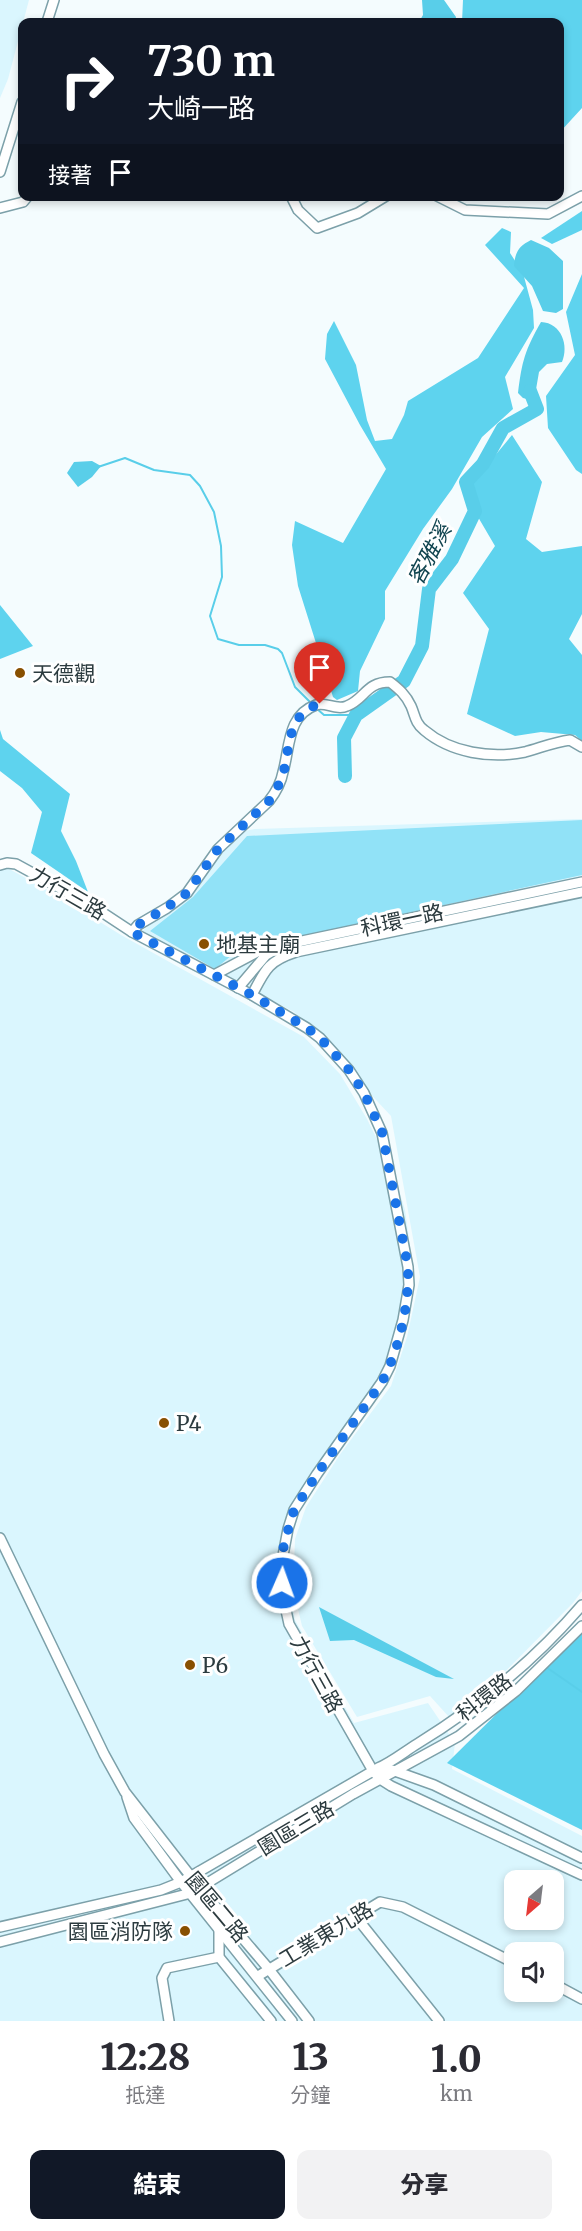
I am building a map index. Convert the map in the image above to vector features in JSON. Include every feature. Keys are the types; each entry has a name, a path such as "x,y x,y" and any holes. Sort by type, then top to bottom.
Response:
{"street":[{"path":"48,18 54,0"},
{"path":"0,172 18,115"},
{"path":"447,201 465,210 548,214 582,196"},
{"path":"0,207 24,201"},
{"path":"294,201 298,210 317,228 358,213 378,201"},
{"path":"132,932 138,925 187,893 218,849 269,801 280,783 289,737 298,718 313,705 345,707 374,685 390,682 401,690 423,730 437,740 457,749 490,756 524,752 570,740 582,747"},
{"name":"力行三路","path":"0,865 16,864 91,905 132,932 252,995 320,1038 349,1070 364,1093 382,1132 408,1267 409,1285 405,1311 390,1366 382,1382 294,1510 281,1566 284,1601 290,1624 373,1771 380,1779"},
{"name":"科環一路","path":"238,988 256,965 278,946 582,882"},
{"name":"科環一路","path":"252,995 271,963 279,957 582,892"},
{"path":"214,975 261,950 278,946"},
{"name":"園區二路","path":"0,1541 104,1754 125,1792 309,2021"},
{"name":"科環路","path":"380,1779 505,1682 556,1635 582,1605"},
{"name":"科環路","path":"373,1771 392,1769 459,1736 516,1691 582,1626"},
{"path":"365,1755 582,1858"},
{"path":"415,1777 410,1770 412,1762 416,1759"},
{"name":"園區三路","path":"0,1927 161,1890 182,1882 373,1771"},
{"path":"380,1779 582,1875"},
{"name":"園區三路","path":"0,1942 191,1893 380,1779"},
{"name":"園區二路","path":"125,1792 134,1818 292,2021"},
{"name":"工業東九路","path":"258,1976 381,1902 403,1907 504,1958"},
{"path":"356,1917 439,2021"},
{"path":"219,1927 219,1957 271,2021"},
{"path":"170,2021 162,1978 167,1968 219,1957"},
{"path":"564,1989 582,1998"}],"shaded area":[{"path":"0,0 29,0 24,18 18,18 18,41 8,79 0,98"},
{"path":"422,0 444,0 456,17 421,18"},
{"path":"463,0 582,0 582,108 564,128 564,18 462,18"},
{"path":"582,211 582,230 552,244 541,238"},
{"path":"502,228 511,232 510,253 523,273 533,310 534,328 505,377 513,409 482,437 452,489 423,529 385,591 385,619 360,671 358,691 337,700 333,697 298,586 292,545 295,521 343,543 386,469 325,359 327,334 334,321 356,365 367,420 375,441 392,439 408,401 478,358 524,288 485,245"},
{"path":"531,240 549,248 563,261 563,309 556,313 543,311 532,286 514,266 518,250"},
{"path":"582,274 582,474 576,470 548,428 546,396 575,355 566,312"},
{"path":"541,322 554,326 559,331 565,349 562,362 547,364 539,372 534,401 523,398 518,393 525,356"},
{"path":"512,435 542,482 526,539 542,552 582,546 582,614 569,639 582,655 582,741 575,735 541,732 515,736 467,714 489,629 463,593 495,546 464,493"},
{"path":"92,461 101,466 92,477 78,487 67,473 74,462"},
{"path":"0,605 33,646 0,659"},
{"path":"0,730 3,739 70,794 61,831 88,892 31,853 42,812 22,788 0,771"},
{"path":"582,819 582,1591 495,1682 449,1717 430,1696 357,1717 302,1626 293,1588 295,1539 306,1507 341,1453 391,1386 407,1337 420,1277 391,1116 294,1012 142,931 194,890 214,861 244,831"},
{"path":"582,820 582,875 306,935 243,946 215,969 150,931 193,897 247,836"},
{"path":"0,864 55,894 121,935 304,1037 340,1074 367,1119 394,1174 405,1210 415,1282 405,1334 388,1384 368,1408 302,1505 290,1538 287,1575 295,1620 354,1723 428,1703 455,1743 452,1769 582,1836 582,2021 0,2021"},
{"path":"319,1607 454,1679 436,1677 354,1640 330,1641"},
{"path":"582,1629 582,1830 447,1763"}],"waterway":[{"name":"客雅溪","path":"345,776 344,738 356,715 404,681 422,646 429,589 452,559 475,511 466,482 483,464 503,428 537,409 530,391"},
{"path":"98,467 125,458 154,470 190,475 200,486 214,512 221,546 222,577 210,616 218,639 239,645 265,645 278,649 282,653 295,687 312,704"},
{"path":"316,708 324,715 356,715"},
{"path":"546,1667 582,1692"}],"place":[{"name":"天德觀","path":"20,673"},
{"name":"地基主廟","path":"204,944"},
{"name":"P4","path":"164,1423"},
{"name":"P6","path":"190,1665"},
{"name":"園區消防隊","path":"185,1931"}],"route":[{"path":"282,1583 281,1566 284,1544 294,1510 382,1382 390,1366 404,1320 409,1285 408,1267 398,1204 382,1132 364,1093 349,1070 320,1038 252,995 132,932 138,925 187,893 210,858 226,840 269,801 276,792 283,774 292,729 298,718 313,705 320,704"}]}
